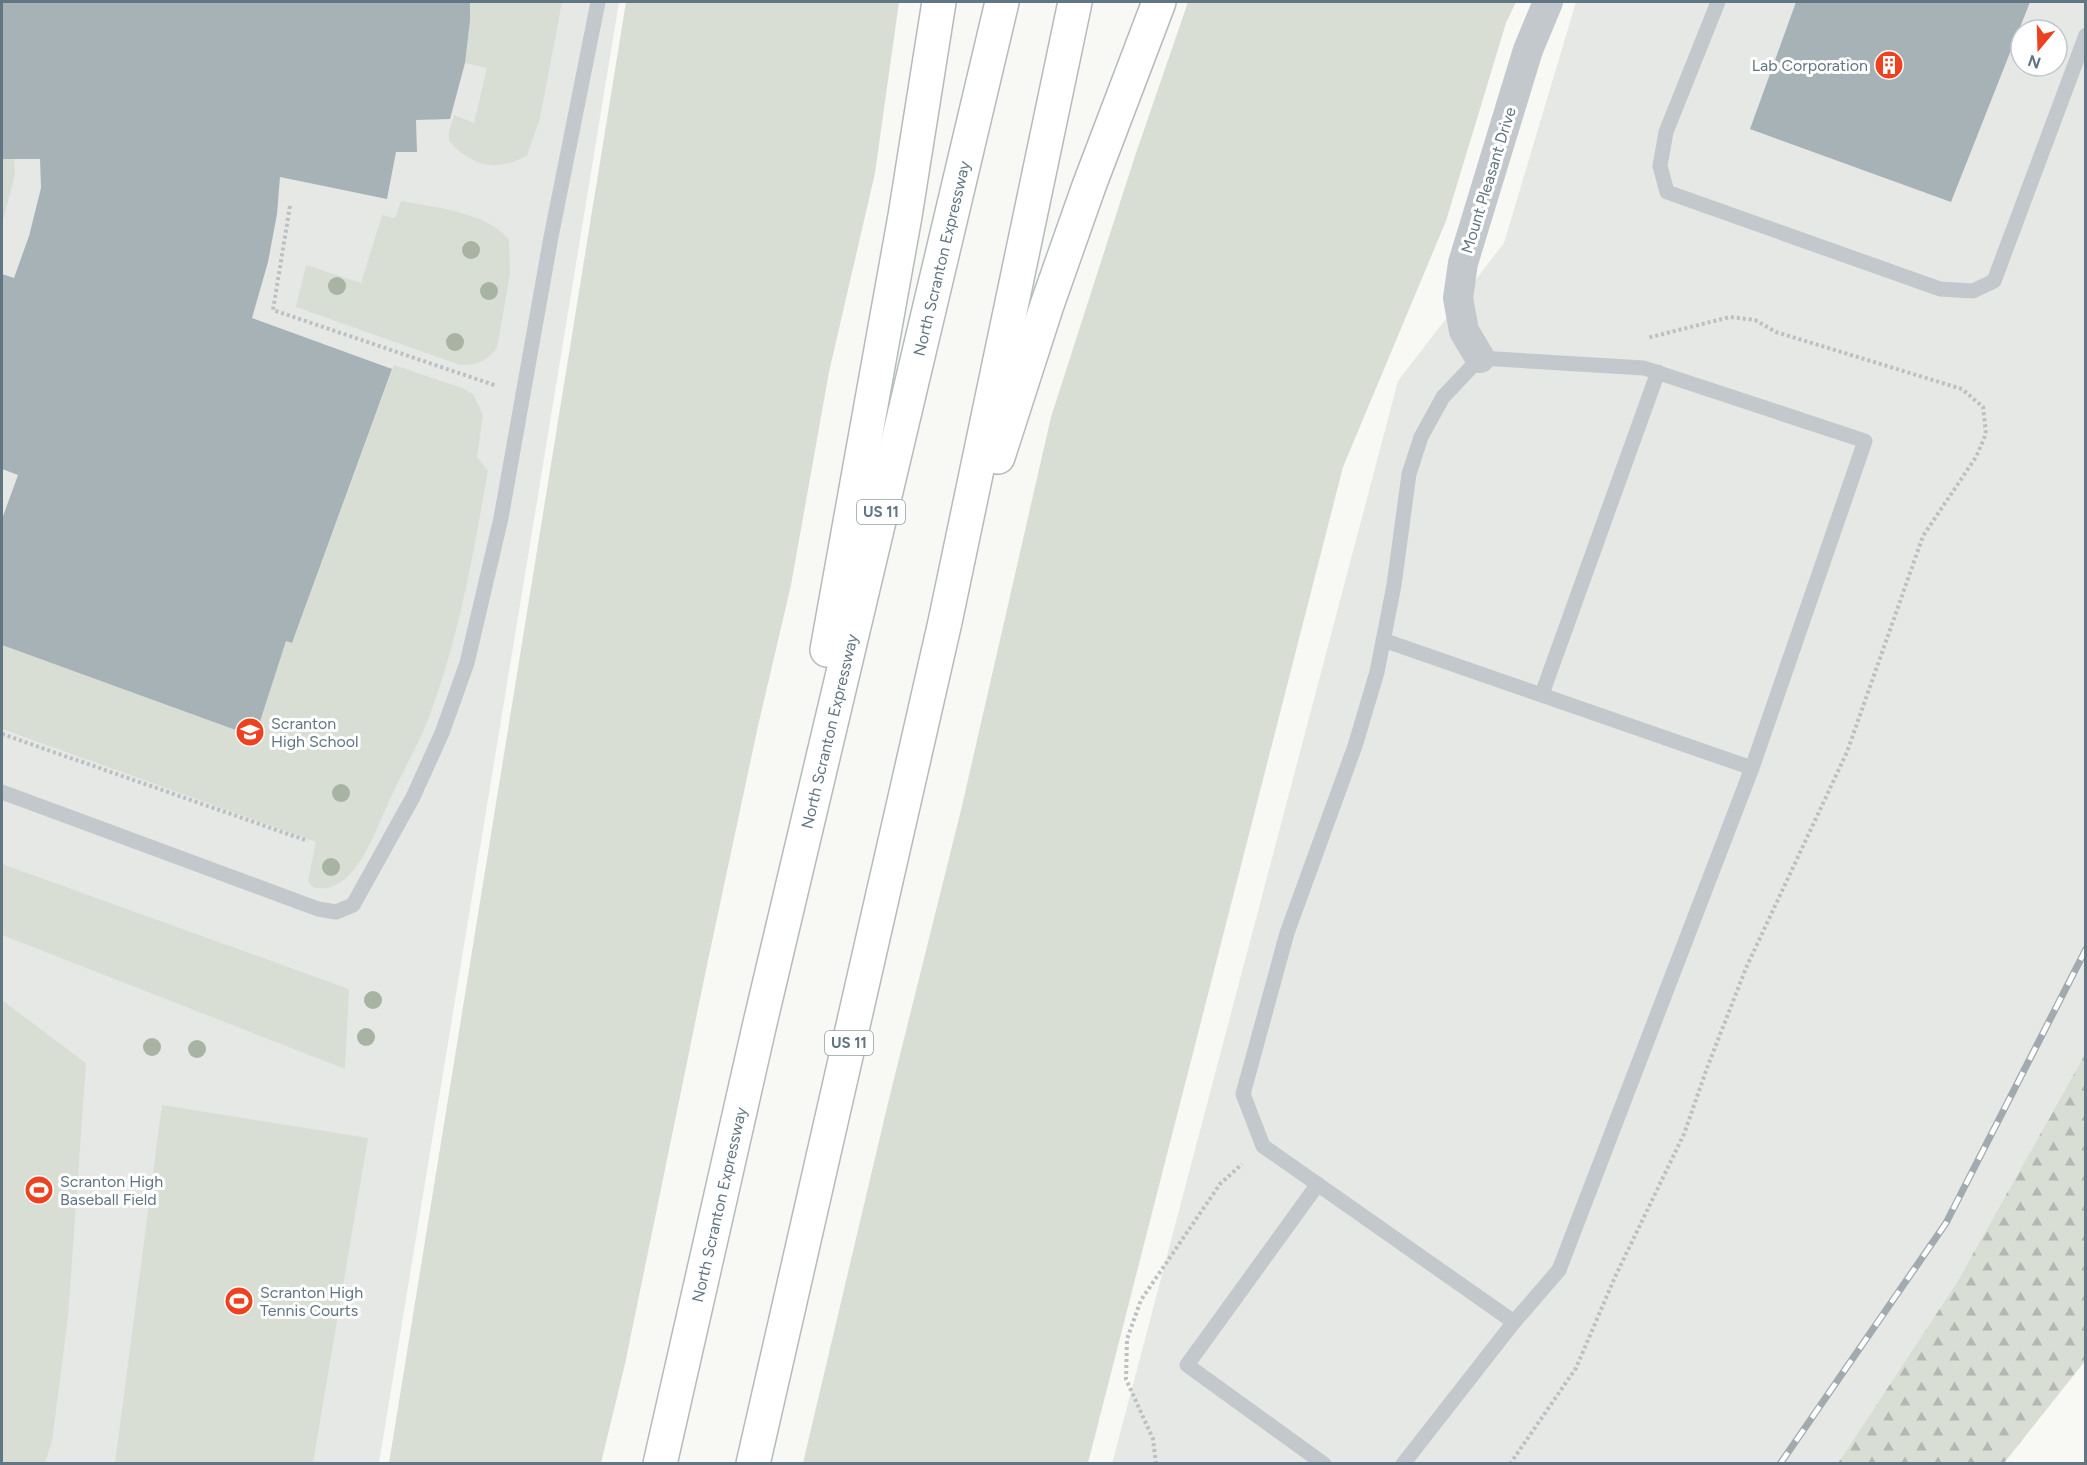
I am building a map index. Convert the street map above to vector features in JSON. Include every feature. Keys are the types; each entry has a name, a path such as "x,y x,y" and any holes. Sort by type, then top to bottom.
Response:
{"highway":[{"path":"760,1023 905,216 939,2"},
{"name":"North Scranton Expressway","path":"660,1464 760,1023 1002,2"},
{"name":"US 11","path":"753,1464 945,622 1075,2"},
{"path":"945,622 1047,305 1089,186 1159,2"}],"street":[{"name":"Mount Pleasant Drive","path":"1480,358 1464,331 1458,298 1462,263 1528,50 1548,2"}],"lane":[{"path":"2,792 318,909 336,912 353,905 412,797 442,734 467,663 501,518 552,228 598,2"},
{"path":"1718,2 1666,132 1660,166 1667,192 1940,289 1973,291 1994,281 2085,35"},
{"path":"1403,1464 1514,1322 1559,1270 1752,768 1865,441 1644,368 1480,358 1443,397 1421,437 1415,455 1409,474 1394,585 1377,672 1355,746 1287,933 1243,1094 1263,1146 1514,1322"},
{"path":"1542,694 1658,372"},
{"path":"1383,640 1752,768"},
{"path":"1318,1184 1187,1365 1324,1464"}],"path":[{"path":"290,206 273,310 498,386"},
{"path":"2,734 308,841"},
{"path":"1156,1464 1153,1439 1126,1379 1127,1339 1141,1300 1220,1184 1263,1146"}],"shaded area":[{"name":"Scranton High School","path":"2,2 619,2 379,1463 2,1464"},
{"path":"1576,2 2085,2 2085,1054 1956,1284 1838,1463 1112,1464 1398,381 1504,243"}],"green space":[{"path":"469,2 562,2 540,118 527,156 505,164 485,164 476,161 467,157 449,141 454,115 474,123 487,68 465,63"},
{"path":"626,2 899,2 875,173 829,372 791,585 707,965 625,1364 601,1463 389,1463"},
{"path":"1188,2 1516,2 1506,23 1446,221 1343,467 1088,1463 803,1463 888,1103 962,806 1051,417 1135,156"},
{"path":"2,159 14,159 15,175 2,224"},
{"path":"401,201 459,212 486,222 509,239 510,274 497,348 481,362 460,365 296,307 306,265 361,283 382,215 395,218"},
{"path":"394,365 462,388 473,394 483,415 477,457 488,471 459,617 430,716 371,843 352,872 340,882 327,888 312,887 308,881 316,842 2,729 2,645 255,736 286,641 292,643"},
{"path":"2,864 349,989 345,1069 2,935"},
{"name":"Scranton High Baseball Field","path":"2,1000 86,1063 68,1317 52,1441 45,1463 2,1463"},
{"path":"2085,1054 2085,1361 2004,1463 1838,1463 1956,1284"},
{"name":"Scranton High Tennis Courts","path":"162,1105 368,1138 313,1463 115,1463"}],"building":[{"name":"Scranton High School","path":"2,2 470,2 465,63 450,119 416,120 417,152 396,152 387,199 280,177 277,214 268,262 252,318 392,369 292,643 286,641 255,737 2,645 2,519 18,475 2,469 2,274 14,278 29,236 41,188 40,159 2,159"},
{"name":"Lab Corporation","path":"1796,2 2030,2 2024,18 2009,18 2009,55 1951,202 1750,129"}],"railway":[{"path":"1780,1464 1946,1223 2086,949"}],"place":[{"name":"Lab Corporation","path":"1889,65"},
{"name":"Scranton High School","path":"250,732"},
{"name":"Scranton High Baseball Field","path":"39,1190"},
{"name":"Scranton High Tennis Courts","path":"239,1301"}]}
